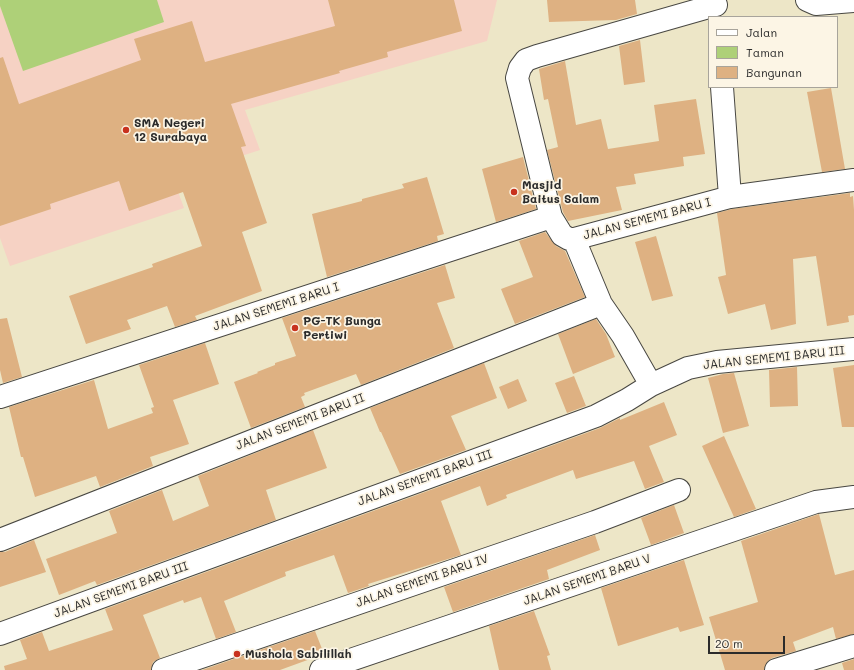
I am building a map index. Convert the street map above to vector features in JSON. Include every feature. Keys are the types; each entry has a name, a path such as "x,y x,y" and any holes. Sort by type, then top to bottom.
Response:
{"street":[{"path":"807,0 816,4 854,1"},
{"name":"JALAN SEMEMI BARU I","path":"716,7 537,56 526,60 520,68 517,78 551,218 562,235 570,239 574,239 730,197 854,180"},
{"path":"722,88 730,197"},
{"name":"JALAN SEMEMI BARU I","path":"0,397 551,218"},
{"path":"574,239 600,304 623,336 651,385"},
{"name":"JALAN SEMEMI BARU II","path":"0,540 600,304"},
{"name":"JALAN SEMEMI BARU III","path":"0,634 596,416 627,400 651,385 688,368 717,362 854,349"},
{"name":"JALAN SEMEMI BARU IV","path":"163,670 595,522 679,490"},
{"name":"JALAN SEMEMI BARU V","path":"321,670 816,502 854,497"},
{"path":"776,670 854,646"}],"shaded area":[{"name":"SMA Negeri 12 Surabaya","path":"0,0 497,0 487,41 245,110 260,150 173,178 184,208 10,266 0,238"}],"green space":[{"path":"0,0 157,0 164,22 23,71 0,6"}],"building":[{"path":"328,0 454,0 462,31 387,52 388,57 339,71 340,73 231,104 246,146 241,147 267,223 242,232 262,291 195,316 197,320 175,327 167,306 127,320 131,329 86,344 69,296 153,267 152,264 202,246 183,192 129,211 119,181 50,204 51,209 0,226 0,58 3,57 19,104 141,60 134,39 192,21 205,62 335,26"},
{"path":"547,0 635,0 637,14 616,20 549,22"},
{"path":"640,40 645,82 624,85 619,46"},
{"path":"565,61 576,125 601,119 608,149 659,141 654,105 696,99 705,154 683,157 684,166 634,174 636,184 616,187 622,210 568,221 563,212 547,150 558,147 548,99 544,100 539,69"},
{"path":"831,88 845,169 822,172 807,92"},
{"name":"Masjid Baitus Salam","path":"523,157 536,209 496,222 482,169"},
{"path":"427,177 444,234 437,236 438,241 327,277 312,214 404,188 402,184"},
{"path":"850,193 850,197 853,196 854,210 854,315 848,316 849,322 827,326 816,256 793,259 796,324 771,330 765,304 728,314 718,277 726,275 717,213 732,209"},
{"path":"545,232 556,246 565,251 585,297 515,324 501,289 533,277 519,241"},
{"path":"656,236 673,296 652,301 635,242"},
{"path":"445,265 455,298 437,303 454,348 361,385 356,374 304,393 305,395 301,397 305,407 251,428 234,382 258,373 257,372 275,365 275,363 296,356 282,318"},
{"path":"7,318 22,377 3,383 0,370 0,319"},
{"path":"596,319 606,334 615,357 573,374 558,334"},
{"path":"205,343 219,384 173,400 189,444 150,457 153,466 100,487 96,476 35,497 23,457 21,457 9,407 94,380 108,429 153,413 151,408 154,407 139,365"},
{"path":"484,363 497,398 451,416 466,450 400,474 370,408"},
{"path":"854,365 854,427 842,427 833,368"},
{"path":"797,367 798,406 770,407 769,370"},
{"path":"734,373 749,426 723,433 708,378"},
{"path":"574,376 586,406 567,413 555,383"},
{"path":"518,379 527,401 508,409 499,387"},
{"path":"664,402 677,435 649,446 664,482 645,489 634,461 576,479 573,470 506,495 507,498 487,506 480,486 441,501 461,555 368,584 369,586 348,593 334,555 285,572 286,576 224,601 236,632 216,639 201,597 184,603 183,600 143,615 160,658 153,662 151,670 5,670 4,666 27,659 20,640 42,632 49,651 113,630 105,609 600,428 620,418 620,420"},
{"path":"313,430 327,468 266,490 276,520 97,585 95,581 59,595 46,559 117,533 109,511 162,490 173,521 209,506 198,476"},
{"path":"724,436 756,509 734,517 702,446"},
{"path":"674,505 684,533 651,545 641,518"},
{"path":"819,514 835,575 854,570 854,634 836,639 833,627 793,642 796,651 772,658 767,662 764,670 725,670 709,617 758,602 741,541"},
{"path":"595,535 600,550 547,570 549,579 453,612 444,587"},
{"path":"34,540 46,572 0,587 0,552 5,552"},
{"path":"684,560 704,625 680,632 678,627 618,646 601,588"},
{"path":"534,611 550,655 547,656 551,670 499,670 489,626"},
{"path":"315,631 324,654 280,670 202,670"},
{"path":"854,659 854,670 844,670 842,663"}],"place":[{"name":"SMA Negeri 12 Surabaya","path":"126,130"},
{"name":"Masjid Baitus Salam","path":"514,192"},
{"name":"PG-TK Bunga Pertiwi","path":"295,328"},
{"name":"Mushola Sabilillah","path":"237,654"}]}
